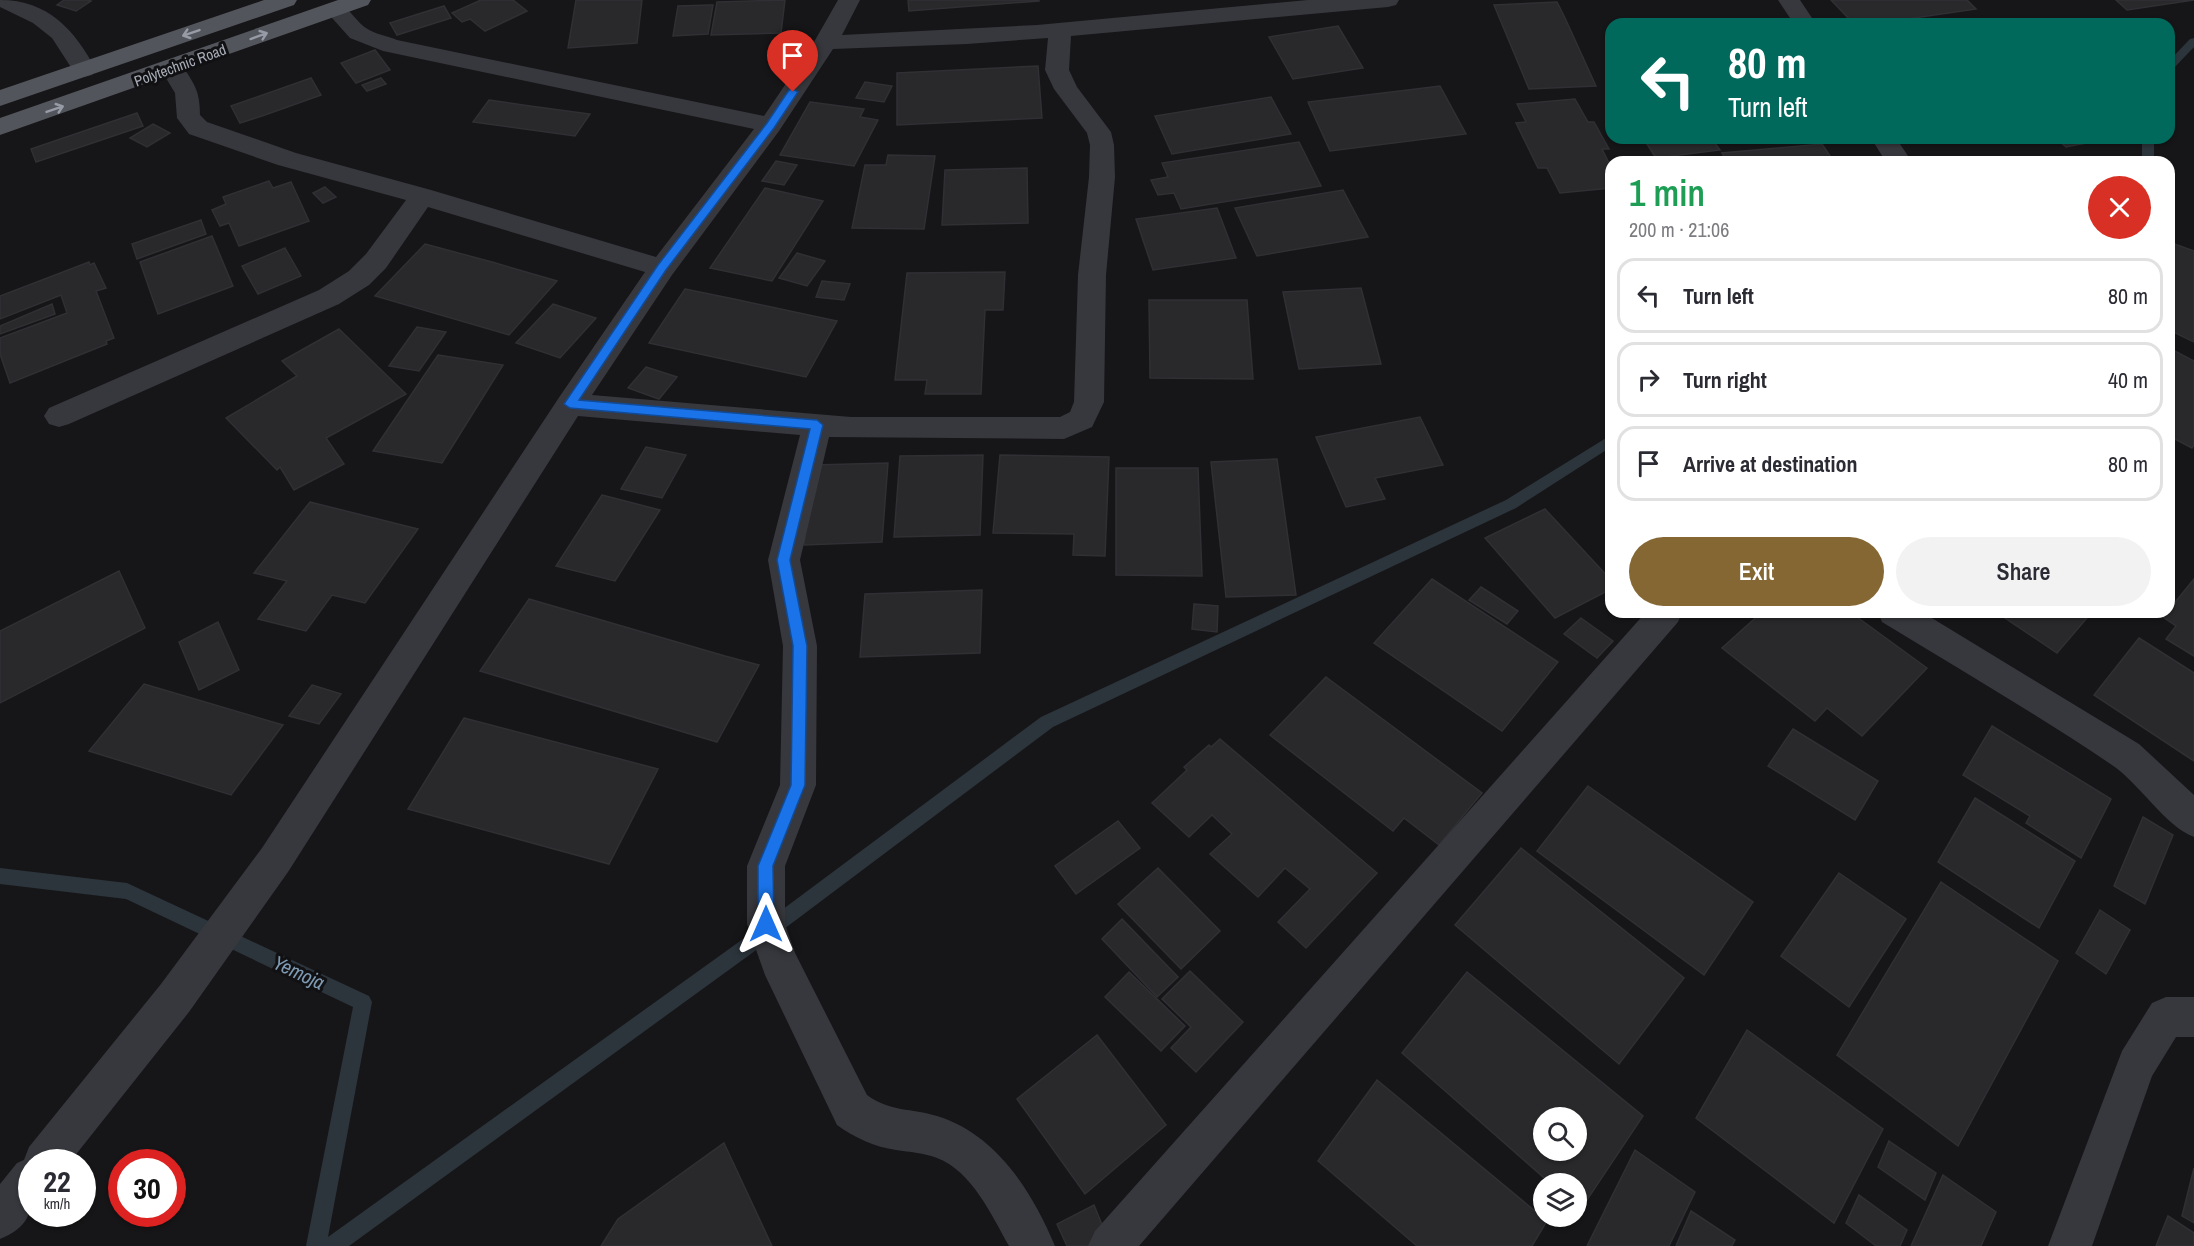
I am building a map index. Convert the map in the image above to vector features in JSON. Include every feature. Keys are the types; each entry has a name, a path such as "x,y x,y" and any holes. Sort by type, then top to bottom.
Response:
{"main road":[{"name":"Polytechnic Road","path":"0,98 284,0"},
{"name":"Polytechnic Road","path":"0,127 360,0"}],"street":[{"path":"2,0 36,15 58,29 75,51 84,70"},
{"path":"54,1149 175,998 275,860 570,404 662,267 770,125 826,42 849,0"},
{"path":"826,42 910,42 1060,31 1388,0"},
{"path":"1789,0 1801,18"},
{"path":"334,9 358,33 391,46 770,125"},
{"path":"570,404 851,428 1064,428 1082,419 1089,402 1092,275 1102,177 1101,145 1099,132 1066,89 1057,70 1060,31"},
{"path":"171,68 189,99 186,111 190,122 198,128 288,159 662,267"},
{"path":"59,416 273,324 329,297 359,278 376,261 422,196"},
{"path":"817,425 784,560 800,646 798,785 766,866 766,924 779,961 852,1110 866,1121 882,1127 938,1137 962,1148 987,1169 1033,1246"},
{"path":"1110,1246 1661,618"},
{"path":"1904,618 2127,755 2163,787 2194,820"},
{"path":"2070,1246 2136,1065 2166,1017 2194,1017"},
{"path":"0,1218 18,1196"}],"building":[{"path":"64,0 91,1 76,11 57,5"},
{"path":"481,0 513,0 527,11 485,31 470,19 462,22 452,13"},
{"path":"576,0 642,0 637,43 568,48"},
{"path":"785,0 781,33 711,35 717,2"},
{"path":"908,0 1039,0 1039,1 909,11"},
{"path":"1831,0 1967,0 1976,9 1914,18 1848,18"},
{"path":"2116,0 2194,0 2127,10"},
{"path":"1557,2 1596,86 1529,89 1494,5"},
{"path":"713,5 708,34 673,36 678,6"},
{"path":"444,6 451,18 397,35 390,23"},
{"path":"1338,26 1363,68 1293,79 1269,37"},
{"path":"375,50 390,70 356,83 341,63"},
{"path":"1038,66 1042,118 897,125 897,73"},
{"path":"311,78 321,95 240,123 231,106"},
{"path":"381,78 386,84 367,91 362,85"},
{"path":"865,82 892,86 884,102 856,98"},
{"path":"1440,86 1466,134 1330,151 1308,102"},
{"path":"1271,97 1291,134 1172,154 1155,116"},
{"path":"1575,99 1588,122 1594,122 1609,149 1602,149 1606,156 1605,189 1560,193 1547,168 1538,168 1516,123 1526,122 1517,104"},
{"path":"489,100 590,114 575,136 473,122"},
{"path":"810,102 864,109 860,117 878,120 854,166 780,155"},
{"path":"137,113 143,126 36,162 31,149"},
{"path":"153,124 170,133 147,147 130,138"},
{"path":"1299,142 1321,186 1181,209 1174,193 1158,195 1151,180 1168,177 1162,163"},
{"path":"1647,144 1716,144 1720,150 1672,156 1655,156"},
{"path":"1822,144 1830,156 1724,156 1722,153"},
{"path":"2063,144 2081,144 2066,147"},
{"path":"888,155 935,156 924,229 852,228 865,165 886,165"},
{"path":"776,161 797,165 784,185 762,181"},
{"path":"1027,168 1028,223 942,225 945,170"},
{"path":"269,181 273,188 291,182 309,221 239,246 229,223 220,226 212,210 226,204 223,197"},
{"path":"325,187 336,197 323,203 313,193"},
{"path":"765,188 823,201 772,281 710,268"},
{"path":"1343,190 1368,237 1257,256 1235,208"},
{"path":"1217,208 1236,258 1153,270 1136,219"},
{"path":"201,220 206,234 137,259 132,244"},
{"path":"212,236 233,286 158,314 140,262"},
{"path":"425,244 557,281 509,335 375,296"},
{"path":"2175,244 2194,251 2194,342 2175,333"},
{"path":"285,248 301,276 258,294 242,266"},
{"path":"797,253 825,261 807,286 779,278"},
{"path":"89,262 90,265 94,263 106,288 96,291 114,338 106,341 107,344 10,383 0,354 0,338 67,313 61,295 0,319 0,296"},
{"path":"1005,272 1003,310 985,310 981,394 925,394 927,380 895,380 907,273"},
{"path":"822,281 850,284 844,300 816,297"},
{"path":"1361,288 1381,364 1299,369 1283,292"},
{"path":"685,289 837,321 806,377 649,343"},
{"path":"1149,300 1247,300 1253,379 1150,378"},
{"path":"52,304 55,314 0,334 0,326"},
{"path":"553,304 596,318 560,358 516,343"},
{"path":"417,327 446,332 419,371 389,366"},
{"path":"339,329 406,394 326,438 344,464 294,490 280,467 277,470 226,418 297,376 282,361"},
{"path":"2175,351 2194,361 2194,445 2192,448 2175,439"},
{"path":"438,355 503,365 442,463 373,451"},
{"path":"646,367 677,377 659,399 628,388"},
{"path":"1420,417 1443,465 1375,478 1385,499 1346,507 1316,437"},
{"path":"646,447 686,455 662,498 621,489"},
{"path":"983,455 980,535 894,537 900,456"},
{"path":"1000,455 1109,457 1105,556 1073,555 1074,534 993,533"},
{"path":"1277,459 1296,595 1226,597 1211,462"},
{"path":"888,463 882,542 804,545 814,465"},
{"path":"1116,468 1198,468 1202,576 1116,575"},
{"path":"602,495 660,510 615,581 556,566"},
{"path":"310,502 418,529 365,603 332,595 306,631 258,619 287,581 254,573"},
{"path":"1545,509 1605,574 1605,592 1555,618 1485,538"},
{"path":"119,571 145,628 0,703 0,631"},
{"path":"1432,579 1558,662 1502,731 1374,643"},
{"path":"2194,579 2194,656 2166,639 2176,626 2164,618 2175,618 2175,602"},
{"path":"1481,587 1518,611 1507,624 1469,600"},
{"path":"982,590 980,653 860,657 865,594"},
{"path":"529,599 759,665 717,742 480,671"},
{"path":"1194,604 1218,606 1217,632 1192,629"},
{"path":"1581,618 1613,641 1597,658 1564,634"},
{"path":"1755,618 1858,618 1927,668 1862,736 1827,708 1815,721 1722,648"},
{"path":"2005,618 2087,618 2057,653"},
{"path":"218,622 239,670 199,690 179,642"},
{"path":"2139,638 2194,673 2194,761 2094,695"},
{"path":"1326,677 1482,793 1439,845 1404,818 1393,831 1270,735"},
{"path":"144,684 283,725 231,795 89,751"},
{"path":"312,685 341,694 319,724 289,716"},
{"path":"464,718 658,769 609,864 408,809"},
{"path":"1992,726 2111,799 2081,858 2026,823 2030,816 1963,775"},
{"path":"1793,729 1878,781 1855,820 1768,766"},
{"path":"1220,739 1377,873 1306,948 1278,922 1310,889 1285,868 1258,897 1210,854 1232,834 1212,815 1189,837 1152,803 1187,770 1184,767 1209,745 1211,747"},
{"path":"1588,786 1753,902 1704,975 1537,851"},
{"path":"1975,798 2075,861 2039,928 1938,862"},
{"path":"2143,817 2173,835 2145,904 2114,886"},
{"path":"1118,821 1140,848 1076,894 1055,866"},
{"path":"1521,848 1684,978 1619,1064 1455,925"},
{"path":"1158,868 1220,931 1181,969 1118,904"},
{"path":"1839,873 1906,919 1849,1007 1781,956"},
{"path":"1941,882 2058,961 1958,1146 1837,1055"},
{"path":"2100,910 2130,930 2106,974 2076,953"},
{"path":"1122,919 1178,977 1157,997 1102,939"},
{"path":"1190,971 1243,1022 1196,1072 1171,1048 1191,1027 1162,999"},
{"path":"1129,972 1185,1026 1161,1051 1105,997"},
{"path":"1467,972 1643,1116 1587,1200 1587,1173 1538,1173 1402,1053"},
{"path":"1747,1030 1883,1129 1834,1223 1696,1118"},
{"path":"1097,1035 1166,1125 1085,1194 1017,1099"},
{"path":"1377,1080 1533,1209 1533,1227 1543,1227 1532,1246 1417,1246 1318,1161"},
{"path":"1889,1141 1936,1173 1925,1200 1878,1167"},
{"path":"724,1143 772,1246 601,1246 618,1219"},
{"path":"1635,1150 1695,1192 1669,1246 1587,1246"},
{"path":"2194,1168 2194,1223 2182,1216"},
{"path":"1943,1175 1996,1212 1981,1246 1911,1246"},
{"path":"1859,1195 1907,1230 1900,1246 1876,1246 1846,1223"},
{"path":"1094,1205 1107,1237 1091,1246 1067,1246 1057,1224"},
{"path":"1691,1211 1735,1240 1732,1246 1676,1246"},
{"path":"2168,1216 2194,1233 2194,1246 2156,1246"}],"waterway":[{"path":"2175,61 2194,41"},
{"path":"2148,144 2148,156"},
{"path":"332,1246 742,950 1047,722 1511,504 1605,444"},
{"name":"Yemoja","path":"0,876 127,891 363,1002 316,1246"}],"route":[{"path":"766,924 766,866 798,785 800,646 784,560 817,425 570,404 662,267 793,92"}]}
